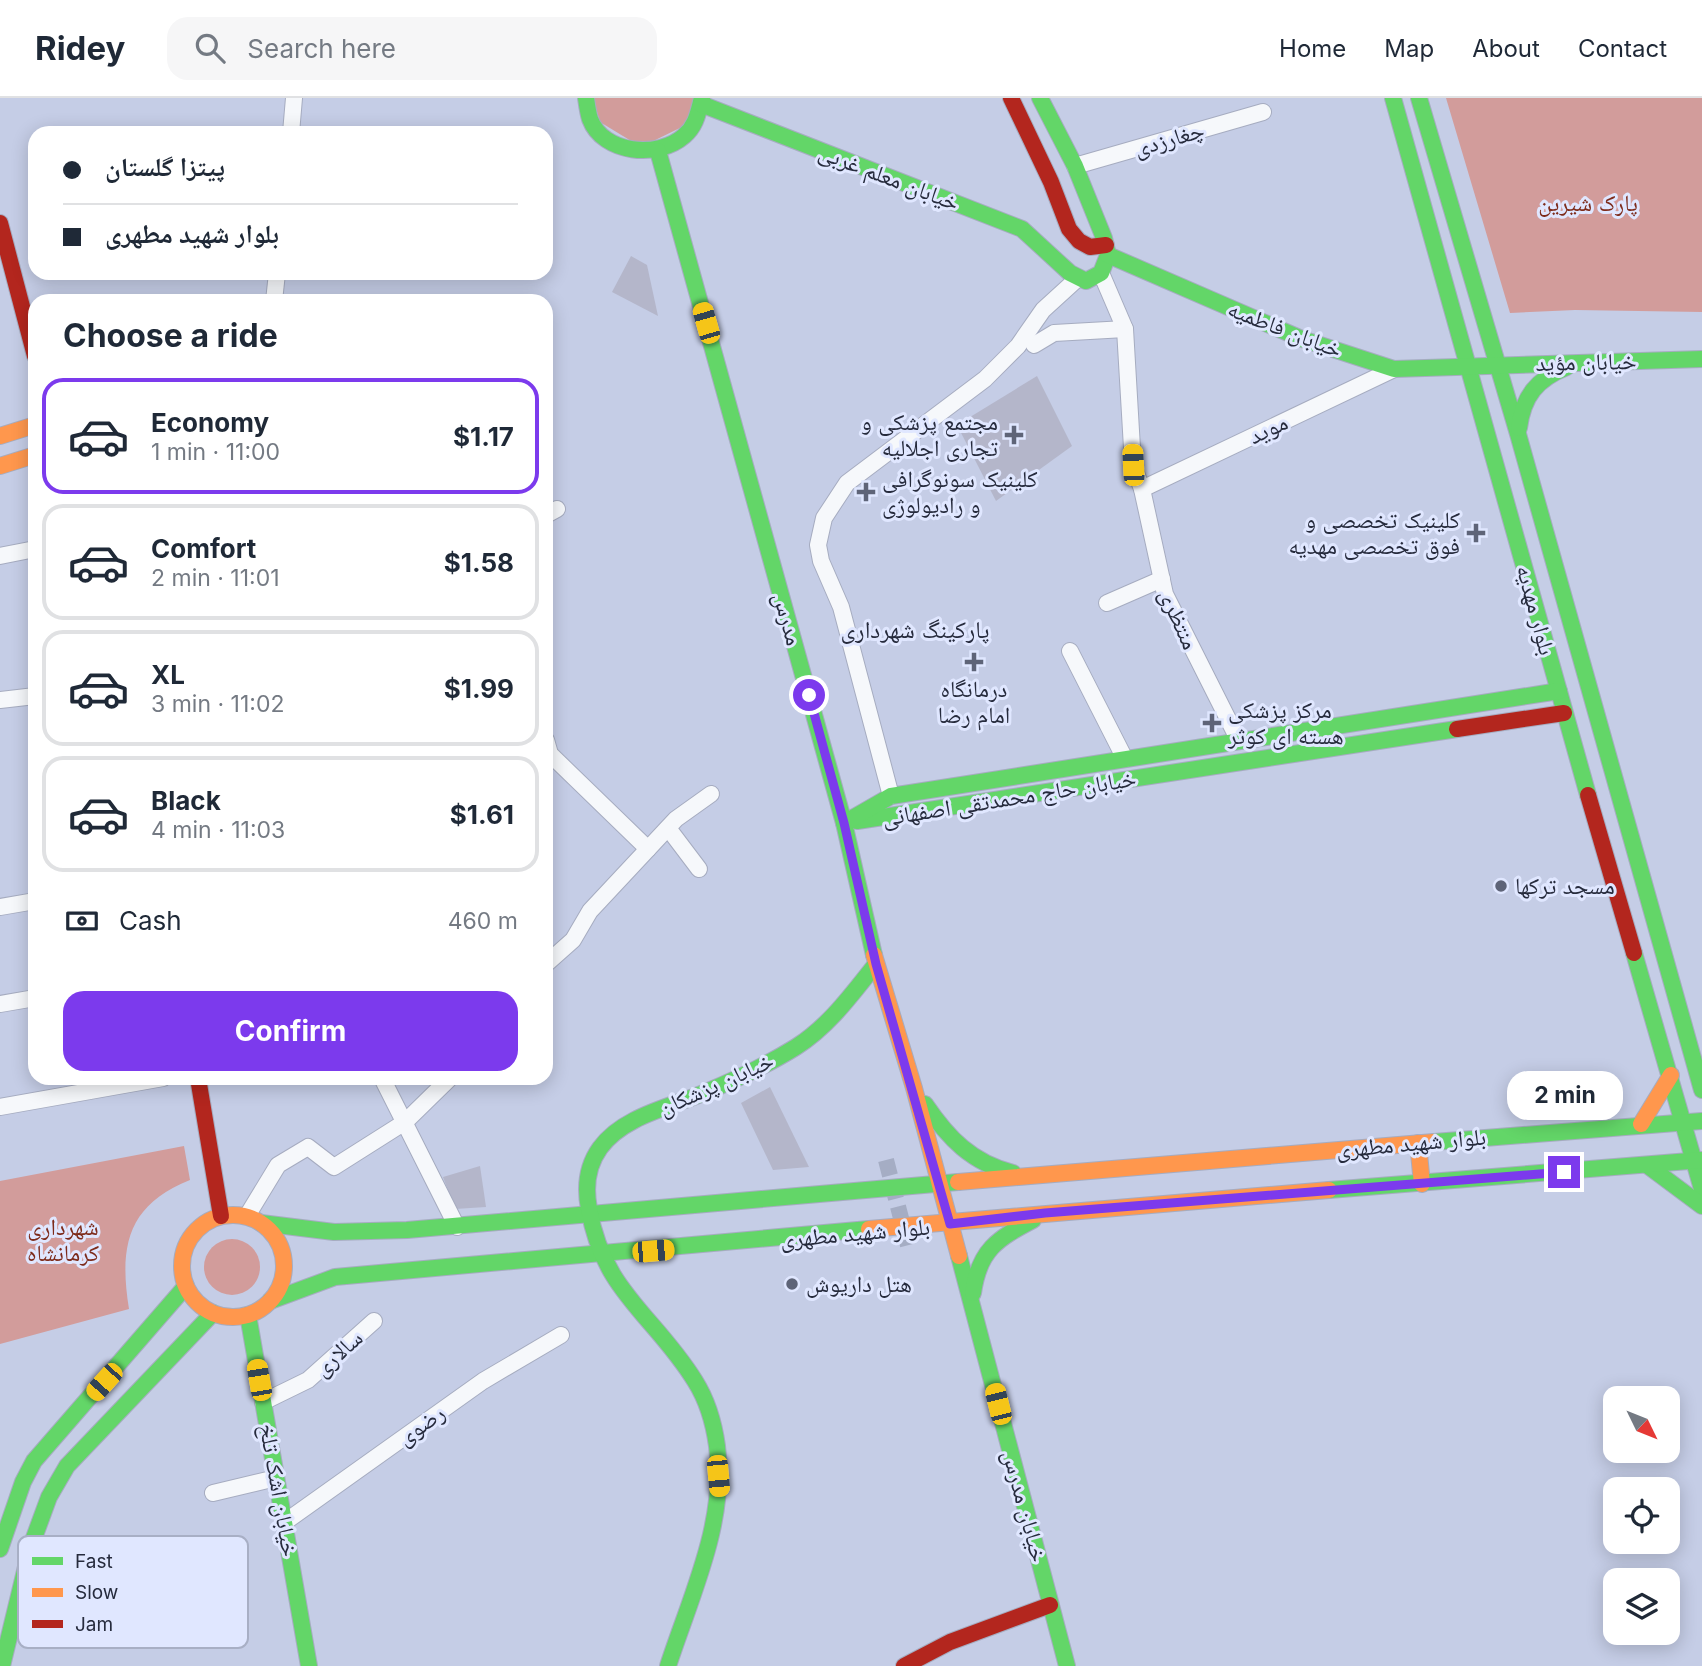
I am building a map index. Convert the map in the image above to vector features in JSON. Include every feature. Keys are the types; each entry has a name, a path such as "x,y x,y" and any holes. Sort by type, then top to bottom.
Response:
{"main road":[{"path":"586,98 593,122 604,137 620,148 639,153 658,151 687,134 701,101"},
{"path":"1011,98 1056,196 1073,199 1081,193 1083,185"},
{"path":"1040,98 1075,166 1107,250 1101,272 1086,281 1071,273"},
{"name":"بلوار مهدیه","path":"1393,98 1466,371 1683,1122 1698,1161 1702,1189"},
{"name":"بلوار مهدیه","path":"1419,98 1518,435 1702,1090"},
{"name":"خیابان معلم غربی","path":"701,101 1022,229 1071,273"},
{"name":"مدرس","path":"658,151 844,823 876,964 940,1184"},
{"name":"خیابان فاطمیه","path":"1056,196 1069,229 1079,241 1090,247 1107,250 1301,339 1394,369 1466,371"},
{"path":"0,223 28,317"},
{"name":"خیابان مؤید","path":"1466,371 1496,364 1702,359"},
{"path":"1518,435 1524,399 1535,385 1554,372 1580,363"},
{"path":"0,436 28,427"},
{"path":"0,466 28,457"},
{"name":"خیابان حاج محمدتقی اصفهانی","path":"844,823 891,796 1559,691"},
{"path":"1538,695 1548,704 1543,716"},
{"name":"خیابان حاج محمدتقی اصفهانی","path":"844,823 1564,713"},
{"name":"خیابان پزشکان","path":"668,1666 684,1612 711,1542 719,1495 714,1438 708,1409 689,1372 616,1287 600,1256 589,1216 587,1189 592,1162 621,1129 797,1046 832,1019 876,964"},
{"path":"1641,1124 1671,1075"},
{"path":"199,1085 221,1216"},
{"path":"914,1088 956,1147 974,1160 1003,1171 1030,1176"},
{"name":"بلوار شهید مطهری","path":"270,1301 335,1277 950,1224 1045,1213 1196,1181 1418,1143 1702,1121"},
{"path":"1418,1143 1422,1184"},
{"name":"بلوار شهید مطهری","path":"254,1220 294,1231 335,1235 589,1216 1030,1176 1422,1184 1698,1161"},
{"path":"1647,1165 1702,1206"},
{"name":"خیابان مدرس","path":"940,1184 1067,1666"},
{"path":"972,1303 974,1270 985,1251 1007,1233 1045,1213"},
{"path":"221,1216 254,1220 274,1235 282,1251 284,1268 280,1286 270,1301 248,1315 236,1317 212,1313 192,1297 186,1286 182,1261 186,1246 194,1232 221,1216"},
{"path":"0,1549 23,1482 34,1461 156,1324 186,1286"},
{"path":"35,1536 49,1497 66,1466 212,1313"},
{"name":"خیابان اشک تلخ","path":"248,1315 309,1666"},
{"path":"2,1666 18,1600"},
{"path":"904,1666 950,1642 1050,1605"}],"street":[{"path":"291,126 293,98"},
{"name":"چغارزدی","path":"1075,166 1263,112"},
{"name":"منتظری","path":"1101,272 1125,329 1133,465 1142,489 1165,594 1239,741"},
{"path":"891,796 841,607 821,561 819,532 824,518 847,483 985,379 1018,346 1071,273"},
{"path":"1034,345 1054,333 1125,329"},
{"name":"موید","path":"1142,489 1394,369"},
{"path":"0,556 28,550"},
{"path":"1107,603 1161,579"},
{"path":"1070,651 1125,759"},
{"path":"0,700 28,697"},
{"path":"553,755 648,849"},
{"path":"553,958 573,940 590,911 668,828 711,794"},
{"path":"668,828 699,869"},
{"path":"0,907 28,902"},
{"path":"0,1004 28,999"},
{"path":"0,1107 124,1085"},
{"path":"386,1085 457,1227"},
{"path":"254,1220 278,1165 308,1147 334,1167 405,1122 443,1085"},
{"name":"سالاری","path":"263,1402 308,1380 374,1321"},
{"name":"رضوی","path":"285,1522 483,1381 561,1335"},
{"path":"213,1493 276,1478"}],"green space":[{"path":"593,98 695,98 686,125 641,147 600,122"},
{"name":"پارک شیرین","path":"1446,98 1702,98 1702,312 1575,310 1510,313"},
{"name":"شهرداری کرمانشاه","path":"184,1146 190,1180 152,1202 140,1215 132,1231 125,1266 129,1309 0,1344 0,1181"},
{"path":"232,1239 247,1244 255,1252 260,1267 255,1282 247,1290 232,1295 217,1290 209,1282 204,1267 209,1252 217,1244"}],"building":[{"path":"631,256 647,265 658,316 612,292"},
{"name":"مجتمع پزشکی و تجاری اجلالیه","path":"1037,376 1072,446 996,501 957,425"},
{"path":"770,1087 809,1167 773,1170 741,1103"},
{"path":"480,1166 486,1207 455,1209 443,1177"}],"tunnel":[{"path":"886,1160 910,1253"}],"traffic: fast":[{"path":"586,98 590,119 597,131 607,140 619,146 646,150 660,148 684,136 694,124 702,98"},
{"path":"701,104 1022,229 1070,273 1086,281 1101,273 1108,255 1104,238 1075,166 1040,98"},
{"path":"1393,98 1588,795"},
{"path":"1419,98 1518,434 1702,1090"},
{"path":"658,151 844,823 874,955"},
{"path":"1108,255 1302,339 1394,369 1702,359"},
{"path":"1519,428 1524,407 1533,390 1547,377 1567,367"},
{"path":"844,823 891,796 1559,691"},
{"path":"857,821 1457,729"},
{"path":"1634,953 1702,1189"},
{"path":"668,1666 712,1530 719,1474 717,1446 709,1412 695,1381 680,1358 632,1302 606,1262 596,1238 589,1209 587,1185 590,1170 600,1148 610,1137 634,1120 740,1077 808,1039 839,1009 876,964"},
{"path":"925,1104 962,1148 985,1163 1013,1173"},
{"path":"1434,1142 1702,1121"},
{"path":"1329,1190 1702,1160"},
{"path":"1647,1165 1702,1206"},
{"path":"261,1223 334,1232 407,1230 958,1182"},
{"path":"973,1293 985,1256 1009,1233 1033,1220"},
{"path":"270,1301 335,1277 869,1229"},
{"path":"959,1256 1067,1666"},
{"path":"0,1549 23,1482 34,1461 186,1286"},
{"path":"35,1536 49,1497 67,1466 213,1313"},
{"path":"248,1315 309,1666"},
{"path":"2,1666 18,1600"}],"traffic: slow":[{"path":"0,436 28,427"},
{"path":"0,466 28,457"},
{"path":"874,955 914,1088 959,1256"},
{"path":"1641,1124 1671,1075"},
{"path":"958,1182 1434,1142"},
{"path":"1418,1143 1422,1184"},
{"path":"869,1229 1329,1190"},
{"path":"233,1215 252,1219 269,1230 280,1247 284,1266 280,1285 269,1302 252,1313 233,1317 214,1313 197,1302 186,1285 182,1266 186,1247 197,1230 214,1219 233,1215"}],"traffic: jam":[{"path":"1011,98 1051,182 1069,229 1079,241 1090,247 1106,245"},
{"path":"0,223 28,329"},
{"path":"1457,729 1564,713"},
{"path":"1588,795 1634,953"},
{"path":"199,1085 221,1216"},
{"path":"904,1666 950,1642 1050,1605"}],"place":[{"name":"مجتمع پزشکی و تجاری اجلالیه","path":"1014,435"},
{"name":"کلینیک سونوگرافی و رادیولوژی","path":"866,492"},
{"name":"کلینیک تخصصی و فوق تخصصی مهدیه","path":"1476,533"},
{"name":"درمانگاه امام رضا","path":"974,662"},
{"name":"مرکز پزشکی هسته ای کوثر","path":"1212,723"},
{"name":"مسجد ترکها","path":"1501,886"},
{"name":"هتل داریوش","path":"792,1284"}],"district":[{"name":"پارکینگ شهرداری","path":"915,629"}],"route":[{"path":"809,695 844,823 876,964 914,1088 950,1224 1045,1213 1564,1172"}]}
